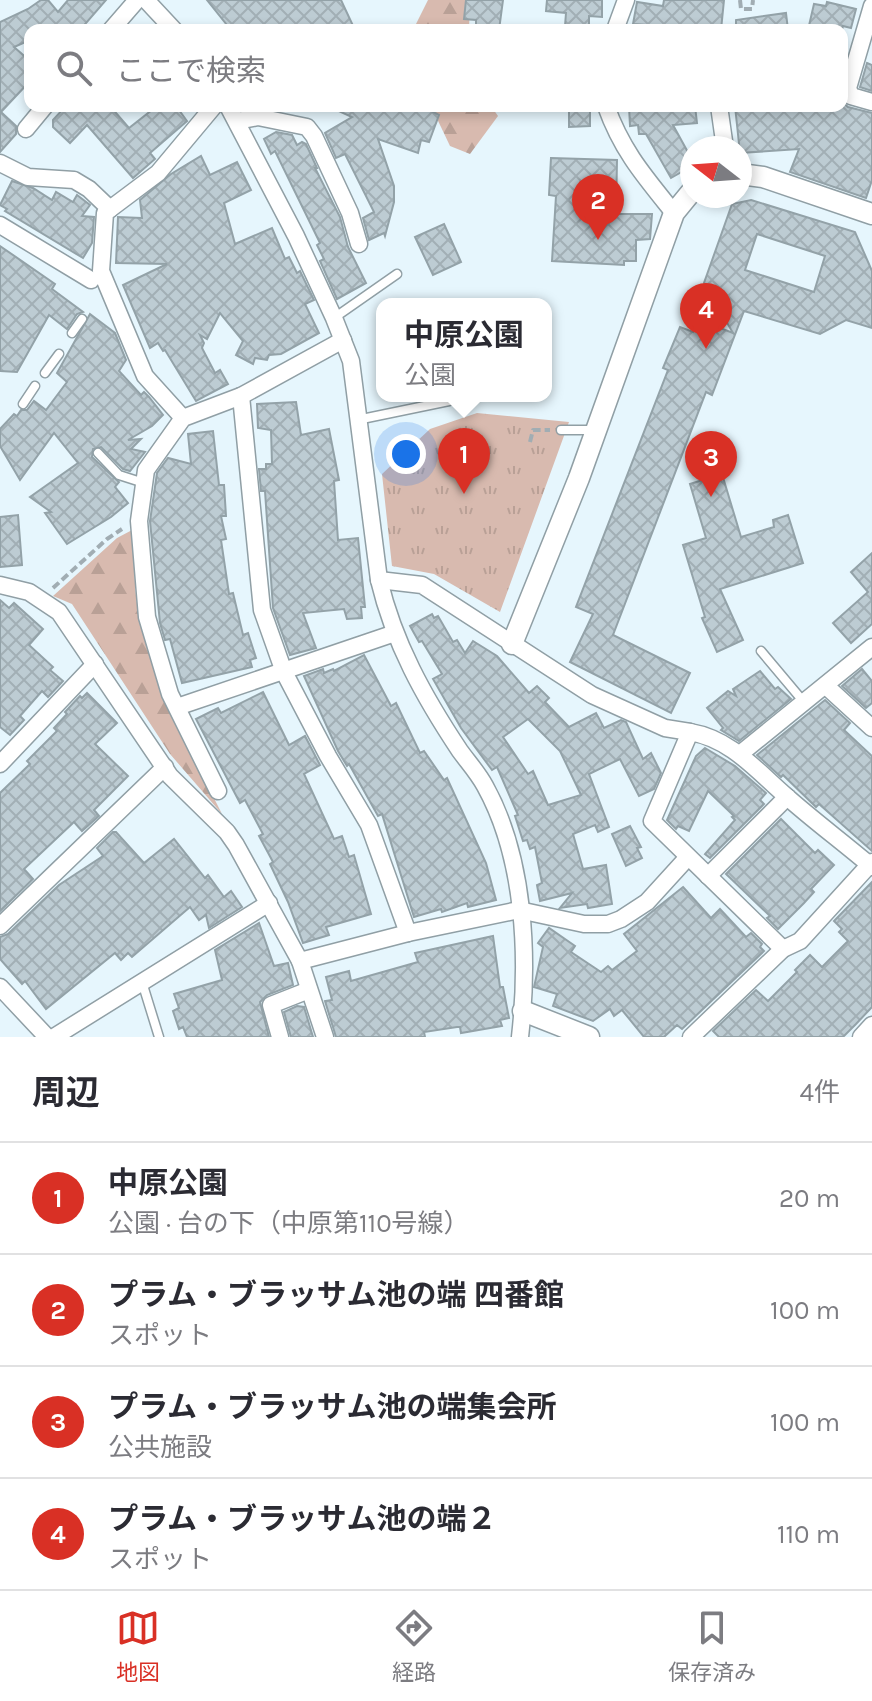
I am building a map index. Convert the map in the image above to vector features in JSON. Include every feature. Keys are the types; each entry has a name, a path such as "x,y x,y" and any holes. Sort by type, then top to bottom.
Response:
{"street":[{"path":"116,24 137,0"},
{"path":"146,0 168,24"},
{"path":"617,24 626,0"},
{"path":"872,5 848,88 851,96 872,102"},
{"path":"26,129 40,112"},
{"path":"98,281 105,213 158,173 209,112"},
{"path":"608,112 616,135 631,159 674,213"},
{"path":"720,112 723,136"},
{"path":"233,113 307,127 350,213 359,244"},
{"path":"233,113 334,318 351,361 379,580 386,611 422,691 498,811 513,863 525,942 519,1037"},
{"path":"0,163 28,177 74,180 89,189 110,209"},
{"path":"752,176 872,214"},
{"path":"512,644 598,430 674,213 680,206"},
{"path":"0,225 98,281 145,376 183,418"},
{"path":"218,791 170,694 147,617 139,521 146,470 183,418 241,396 343,340"},
{"path":"241,396 260,599 284,672 369,825 408,933"},
{"path":"379,580 422,585 592,695 665,728 708,735 740,754 787,797 871,865 800,941 783,949 691,1037"},
{"path":"0,585 29,592 59,612 165,767 227,832 300,961 325,1037"},
{"path":"177,707 395,633"},
{"path":"740,754 872,647"},
{"path":"0,764 95,664"},
{"path":"826,686 872,728"},
{"path":"690,732 652,821 783,949"},
{"path":"0,926 165,767"},
{"path":"708,876 787,797"},
{"path":"300,961 408,933 519,910 584,924 608,924 647,902 688,857"},
{"path":"54,1037 269,903"},
{"path":"0,987 47,1037"},
{"path":"280,1037 271,1005 309,990"},
{"path":"523,1011 589,1037"},
{"path":"861,1037 872,1025"}],"lane":[{"path":"861,0 872,5"},
{"path":"334,318 397,274"},
{"path":"72,333 82,319"},
{"path":"45,373 59,354"},
{"path":"23,404 35,386"},
{"path":"357,420 444,402"},
{"path":"561,430 598,430"},
{"path":"98,453 119,475 144,483"},
{"path":"761,651 803,701"},
{"path":"141,981 159,1037"}],"path":[{"path":"740,0 741,9 752,9 753,0"},
{"path":"530,442 533,430 561,430"},
{"path":"39,600 107,539 139,521"}],"green space":[{"path":"428,0 470,0 469,24 416,24"},
{"path":"434,112 495,112 498,116 470,154 450,146"},
{"path":"477,413 569,422 500,612 434,574 392,566 382,474 430,429"},
{"path":"134,529 136,599 152,663 185,740 222,814 170,754 72,604 53,596 117,538"}],"building":[{"path":"41,0 48,0 58,12 68,0 106,0 85,24 24,24 24,43 14,47 24,56 24,87 1,112 16,126 16,134 0,152 0,22"},
{"path":"207,0 341,0 352,24 226,24"},
{"path":"466,0 503,0 500,24 476,24 476,20 464,19"},
{"path":"547,0 602,0 602,17 589,16 589,24 565,24 566,13 546,11"},
{"path":"664,0 724,0 722,24 633,24 637,2 663,6"},
{"path":"827,2 856,9 851,28 848,24 809,24 814,4 826,6"},
{"path":"786,13 787,24 736,24 736,20"},
{"path":"867,63 872,65 872,91 860,87"},
{"path":"848,107 872,113 872,180 866,198 790,172 799,149 752,152 752,136 738,136 736,112 848,112"},
{"path":"60,112 115,112 129,128 149,112 180,112 187,121 150,153 155,159 133,178 87,125 70,143 53,127 53,120"},
{"path":"341,112 433,112 439,115 429,142 421,140 418,153 378,139 394,186 394,202 385,236 384,233 369,240 363,218 374,212 345,154 336,158 325,133 352,117"},
{"path":"569,112 590,112 590,126 569,127"},
{"path":"629,112 696,112 697,123 673,125 680,138 680,173 671,178 646,134 639,134 638,125 630,126"},
{"path":"276,132 292,135 297,145 302,142 306,144 366,283 337,299 320,261 324,259 317,245 320,243 275,151 271,154 264,139"},
{"path":"201,156 210,175 237,162 251,190 224,203 235,244 272,228 285,259 289,257 297,273 300,271 314,300 305,304 319,333 281,354 269,355 267,360 255,358 253,364 236,355 243,341 220,313 207,339 200,335 204,343 202,348 215,373 220,370 228,384 196,401 165,350 158,343 150,348 123,285 167,264 116,263 118,217 142,218 140,200 171,174"},
{"path":"551,158 617,160 616,214 652,214 650,239 636,240 636,261 624,261 624,265 552,261 556,196 549,195"},
{"path":"12,181 33,188 52,200 56,192 73,202 77,195 90,205 82,216 94,217 92,243 83,258 5,211 7,209 0,205"},
{"path":"752,200 855,232 872,271 872,328 846,320 820,334 744,311 712,395 706,392 613,635 690,673 671,713 570,662 593,614 576,607 668,370 663,368 680,327 693,332 697,319 733,333 704,283 731,208 752,208","holes":["757,234 825,256 814,292 745,270"]},
{"path":"444,224 461,262 433,275 415,237"},
{"path":"0,246 55,284 52,289 83,312 77,314 67,329 49,315 17,372 0,371"},
{"path":"90,314 115,333 126,360 119,371 141,395 144,392 149,397 163,415 152,426 128,440 141,439 131,449 145,452 130,471 123,469 101,447 93,449 92,457 119,482 115,487 128,503 67,544 45,513 51,512 30,497 78,463 54,433 20,480 0,446 0,429 14,414 17,416 21,410 27,410 34,401 46,410 67,382 57,373"},
{"path":"296,402 301,435 329,429 339,480 334,481 338,540 358,538 365,607 361,607 362,618 347,619 344,609 303,613 316,648 290,655 273,608 265,491 261,491 259,469 266,469 266,464 272,464 271,430 258,428 257,404"},
{"path":"213,431 219,485 224,485 226,516 221,516 226,539 221,540 229,594 233,593 243,635 248,633 256,658 250,660 252,667 182,683 170,639 165,640 160,623 150,521 157,473 168,458 191,464 188,434"},
{"path":"722,474 741,537 774,527 773,520 788,515 803,563 720,589 743,640 717,652 702,618 705,617 683,545 706,538 690,484"},
{"path":"18,515 22,565 0,567 0,517"},
{"path":"872,553 872,624 851,643 833,623 868,592 851,572"},
{"path":"0,600 9,608 14,603 43,629 29,645 63,681 48,697 42,691 20,716 24,720 10,735 0,727"},
{"path":"432,614 434,618 438,616 453,642 457,640 465,653 473,641 497,656 529,693 537,686 549,698 545,702 569,727 596,713 604,728 621,720 626,722 643,759 651,753 661,773 654,789 639,796 620,759 589,774 609,827 598,832 595,825 573,834 583,869 606,865 612,904 560,908 572,893 540,901 537,885 542,883 535,847 530,849 527,840 523,841 515,816 518,815 497,767 492,770 461,728 433,679 442,674 410,626","holes":["528,719 560,751 581,795 548,805 533,771 528,774 503,737"]},
{"path":"364,655 391,706 396,703 420,753 424,751 444,780 447,778 486,863 496,900 468,907 467,903 414,917 382,814 378,816 349,764 347,766 338,751 304,676 323,669 324,673 334,671"},
{"path":"862,669 872,681 872,703 866,708 842,686"},
{"path":"760,671 775,689 778,687 791,699 739,741 721,730 723,728 707,708 728,691 736,696 733,689"},
{"path":"263,692 289,745 305,736 320,765 304,774 334,839 342,836 349,857 354,855 371,914 326,927 329,935 303,943 270,864 273,862 259,836 263,834 245,800 240,803 196,719 218,708 221,713"},
{"path":"87,693 117,723 95,744 128,776 94,810 99,816 82,831 74,822 24,869 33,879 0,911 0,793 30,764 27,761 57,731 54,728 67,714 65,712"},
{"path":"825,700 850,723 844,730 872,756 872,851 757,755"},
{"path":"705,748 735,766 766,793 760,800 764,804 710,858 705,854 735,820 708,791 689,831 678,826 676,829 667,820 696,756"},
{"path":"781,819 815,853 818,850 834,865 811,889 814,892 778,929 767,918 770,916 726,874"},
{"path":"630,826 641,847 637,848 642,858 626,866 612,834"},
{"path":"113,832 144,863 174,839 224,897 231,891 242,907 209,928 206,915 199,920 190,907 132,957 128,953 121,960 115,953 46,1009 25,981 22,984 0,959 0,937 8,934 59,885 103,856 97,848"},
{"path":"872,882 872,1007 843,1037 719,1037 713,1031 756,990 768,1001 810,955 822,967 848,941 834,921"},
{"path":"683,887 711,918 720,909 746,937 751,933 762,944 760,947 764,951 682,1029 677,1025 664,1037 644,1037 622,1010 614,1016 610,1009 593,1021 553,1006 557,994 534,987 543,947 538,943 549,928 575,946 571,952 601,972 608,966 612,970 637,951 624,934"},
{"path":"259,923 274,966 288,963 293,985 267,995 260,1002 269,1037 187,1037 183,1027 179,1029 173,1011 179,1008 174,994 222,980 215,950"},
{"path":"493,936 500,987 503,987 509,1018 500,1020 502,1026 461,1033 460,1027 457,1027 424,1032 425,1037 336,1037 325,1001 332,1000 326,977 349,971 351,981 418,962 415,953"},
{"path":"297,1006 304,1007 313,1037 291,1037 284,1012"}],"place":[{"name":"プラム・ブラッサム池の端 四番館","path":"598,240"},
{"name":"プラム・ブラッサム池の端２","path":"706,349"},
{"name":"中原公園","path":"464,494"},
{"name":"プラム・ブラッサム池の端集会所","path":"711,497"}]}
